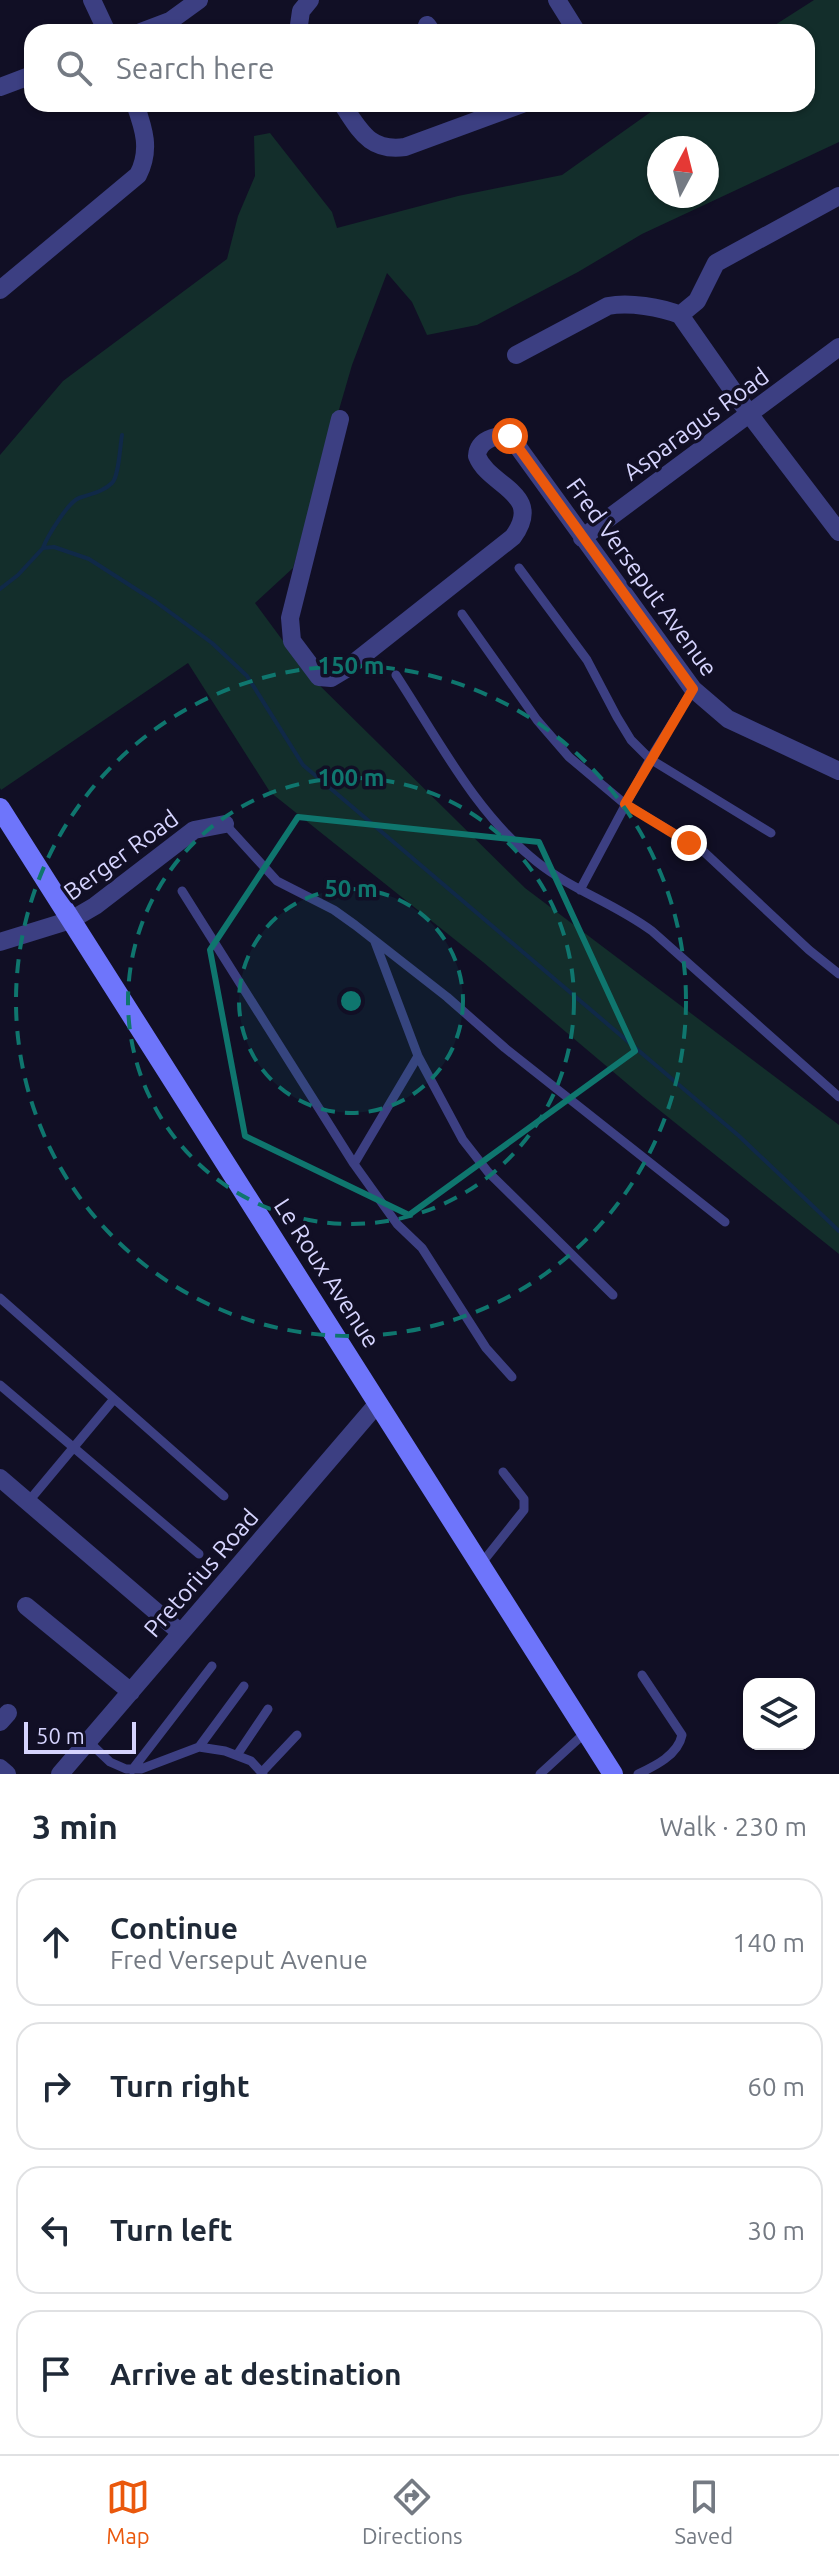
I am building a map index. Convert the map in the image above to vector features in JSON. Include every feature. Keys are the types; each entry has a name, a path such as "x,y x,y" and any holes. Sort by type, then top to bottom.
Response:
{"main road":[{"name":"Le Roux Avenue","path":"0,808 614,1771"}],"street":[{"path":"92,0 103,24"},
{"path":"162,24 199,0"},
{"path":"299,24 301,11 310,0"},
{"path":"557,0 572,24"},
{"path":"0,87 24,78"},
{"path":"0,290 138,175 145,159 147,143 137,112"},
{"path":"348,112 369,141 390,149 405,147 481,112"},
{"path":"680,315 697,301 716,263 839,196"},
{"path":"516,355 608,306 623,305 680,315 750,415 839,532"},
{"name":"Asparagus Road","path":"582,538 839,347"},
{"name":"Fred Verseput Avenue","path":"340,419 290,618 290,631 297,650 314,672 324,679 346,669 513,537 522,517 518,498 483,467 477,456 480,446 486,441 496,436 510,436 693,689 728,719 839,771"},
{"name":"Berger Road","path":"0,942 71,920 95,906 194,830 225,824"},
{"name":"Pretorius Road","path":"60,1774 378,1403"},
{"path":"0,1478 181,1633"},
{"path":"26,1606 131,1692"},
{"path":"0,1768 7,1774"}],"lane":[{"path":"519,568 587,660 631,740 650,759 771,833"},
{"path":"462,614 537,720 577,764 625,804 702,850 839,974"},
{"path":"396,675 486,810 531,856 580,890 617,908 652,931 839,1097"},
{"path":"580,890 650,759 693,689"},
{"path":"225,824 277,881 334,910 725,1222"},
{"path":"182,891 354,1164 391,1217 422,1248 486,1348 512,1377"},
{"path":"375,942 418,1056 463,1140 476,1158 613,1295"},
{"path":"354,1164 418,1056"},
{"path":"0,1298 224,1496"},
{"path":"0,1385 199,1554"},
{"path":"28,1502 114,1399"},
{"path":"481,1564 524,1510 524,1499 503,1472"},
{"path":"124,1771 212,1666"},
{"path":"638,1774 674,1752 682,1735 642,1675"},
{"path":"199,1747 244,1686"},
{"path":"237,1755 268,1709"},
{"path":"540,1774 587,1731"},
{"path":"124,1771 199,1747 237,1755 251,1761 263,1773 297,1735"},
{"path":"89,1742 124,1771"}],"highlighted area":[{"path":"298,817 539,842 635,1051 409,1215 245,1136 210,950"}],"green space":[{"path":"814,0 839,0 839,142 719,198 719,136 647,136 647,208 698,208 642,234 477,325 427,335 412,302 387,273 352,365 293,568 255,603 306,672 525,888 839,1125 839,1254 270,792 188,663 0,788 0,455 63,381 227,259 238,216 255,176 254,136 270,133 332,212 337,228 458,196 562,175 651,112 815,112 815,24 776,24"}],"waterway":[{"path":"43,548 58,520 74,501 101,491 112,483 118,468 122,435"},
{"path":"0,589 43,548 54,547 89,559 212,643 247,676 303,765 739,1136 839,1231"}],"route":[{"path":"510,436 693,689 625,804 689,843"}]}
